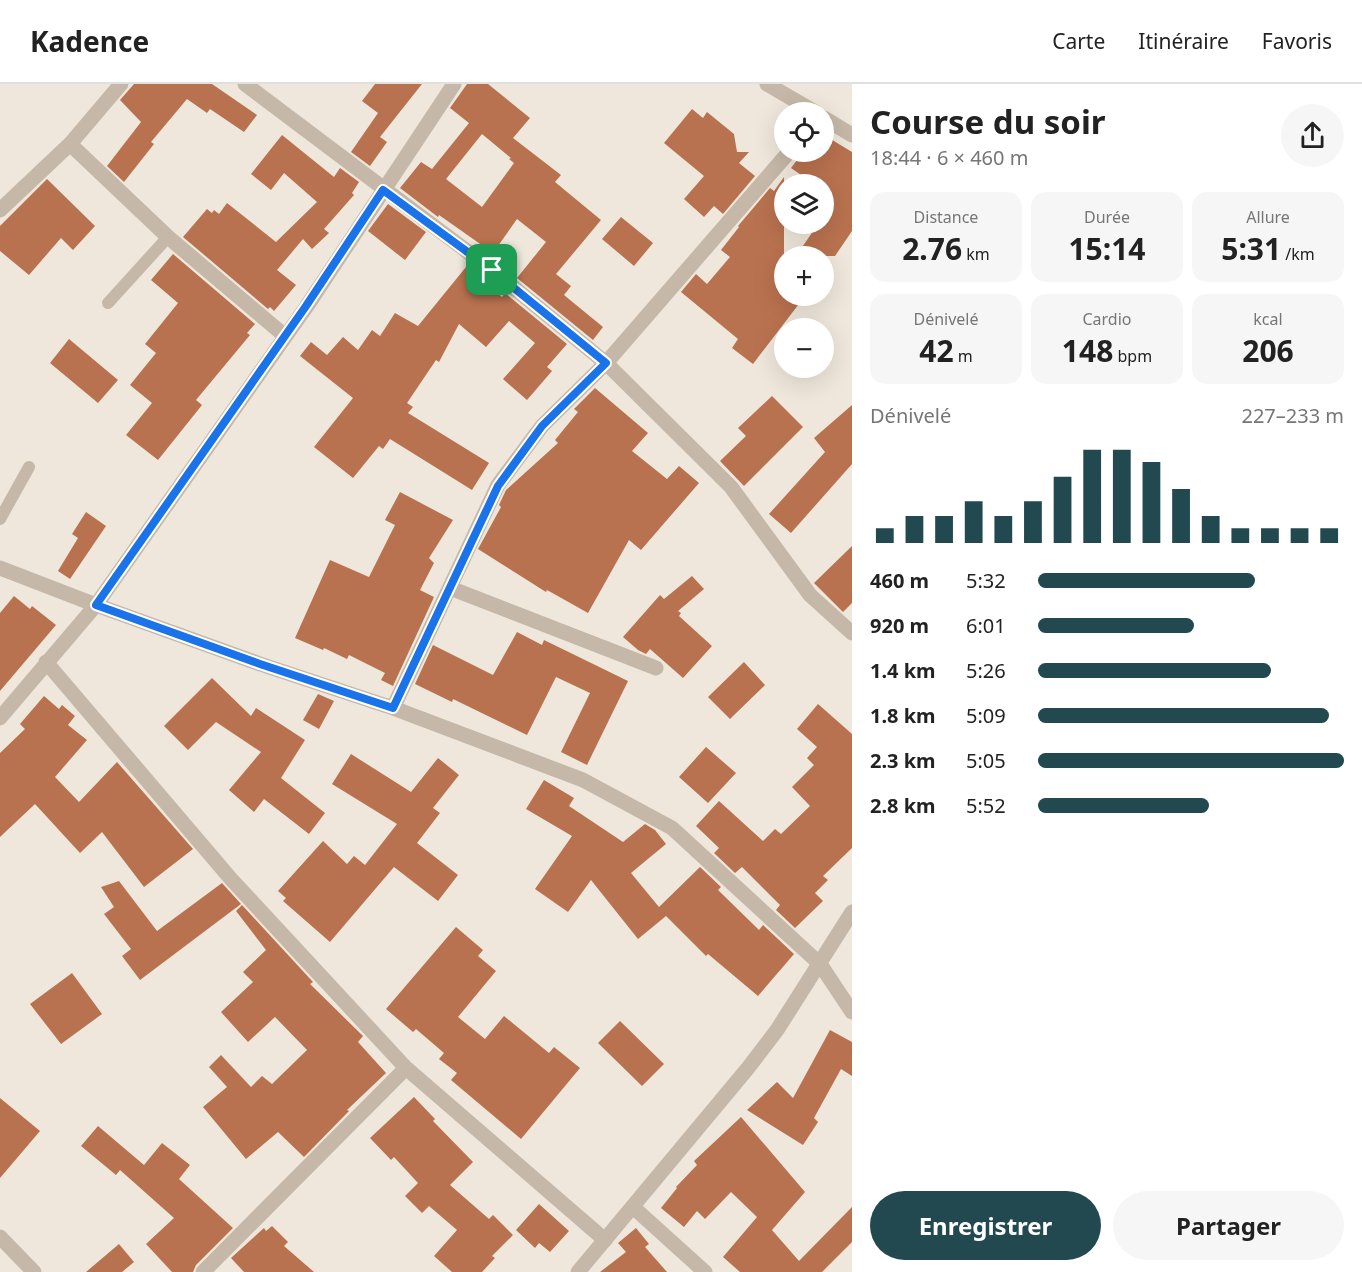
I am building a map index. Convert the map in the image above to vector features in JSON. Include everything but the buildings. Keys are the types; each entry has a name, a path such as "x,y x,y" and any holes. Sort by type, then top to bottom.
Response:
{"street":[{"path":"0,210 70,144 121,84"},
{"path":"245,84 492,270 606,363 731,487 810,595 852,633"},
{"path":"0,718 96,605 285,336 454,84"},
{"path":"767,84 798,102"},
{"path":"834,124 852,135"},
{"path":"70,144 168,237 285,336"},
{"path":"393,708 498,486 542,426 606,363 780,162"},
{"path":"0,568 260,664 393,708 583,780 672,828 820,964 852,1011"},
{"path":"450,588 656,668"},
{"path":"46,662 231,879 406,1068 605,1240"},
{"path":"578,1272 777,1030 852,912"},
{"path":"203,1272 406,1068"},
{"path":"633,1207 705,1272"},
{"path":"0,1237 34,1272"}],"lane":[{"path":"108,303 168,237"},
{"path":"0,519 28,467"}],"route":[{"path":"383,190 492,270 606,363 542,426 498,486 393,708 260,664 96,605 306,306 383,190"}]}
